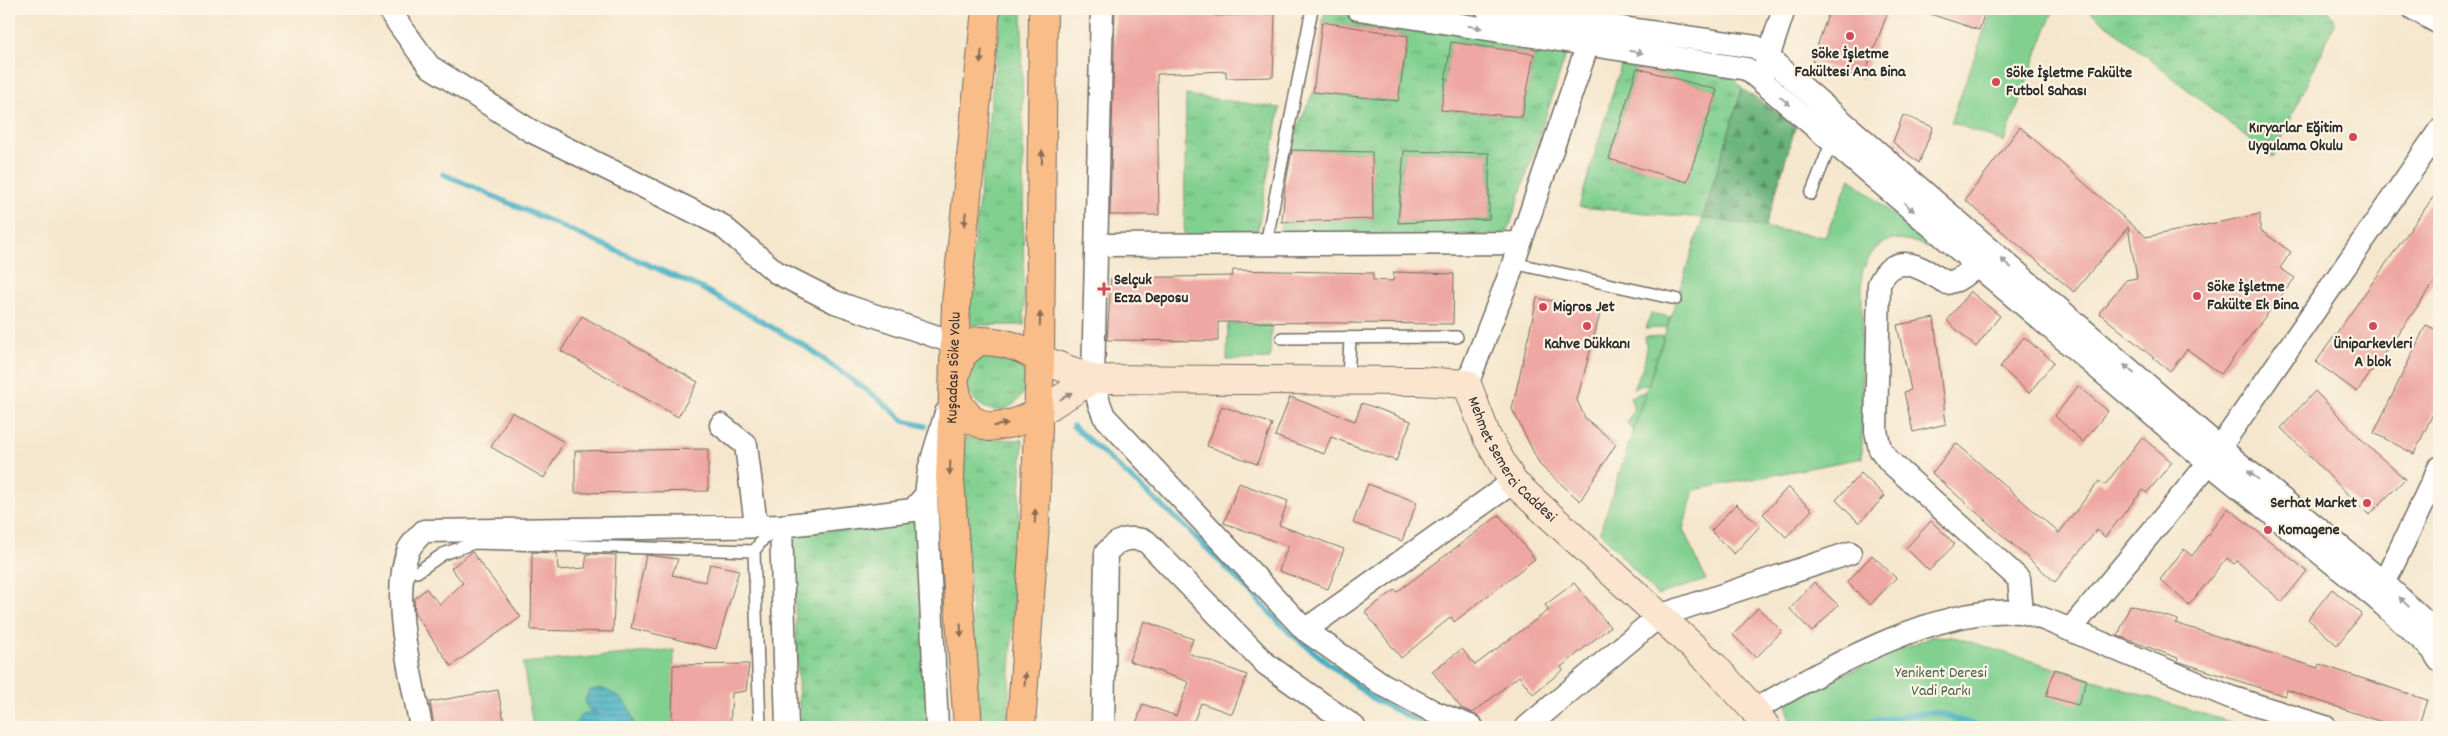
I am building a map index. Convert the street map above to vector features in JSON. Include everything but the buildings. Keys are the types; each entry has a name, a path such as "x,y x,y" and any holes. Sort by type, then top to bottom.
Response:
{"highway":[{"name":"Kuşadası Söke Yolu","path":"964,722 950,478 954,380 967,342 956,304 986,9"},
{"path":"1021,727 1035,523 1040,359 1043,9"},
{"path":"967,342 1000,342 1018,346 1040,359"},
{"path":"954,380 960,405 972,420 989,427 1014,423 1038,413"}],"street":[{"path":"388,9 429,66 531,131 721,225 776,272 835,302 967,342"},
{"path":"1102,9 1093,379 1098,403 1104,416 1114,429 1305,630 1382,684 1434,712 1472,727"},
{"path":"1358,9 1592,34 1756,47 2219,459"},
{"path":"1487,9 1747,69 1979,266 2439,636"},
{"path":"1760,80 1784,9"},
{"path":"2414,9 2439,23"},
{"path":"1466,384 1517,253 1592,34"},
{"path":"2219,459 2439,130"},
{"path":"2075,632 2219,459 2439,153"},
{"path":"1096,246 1266,244 1517,253"},
{"path":"1979,266 1957,280 1947,283 1921,267 1906,264 1892,268 1882,278 1879,284 1876,431 1880,449 1889,461 2018,580 2022,612"},
{"name":"Mehmet Semerci Caddesi","path":"1040,359 1054,366 1093,379 1466,384 1487,436 1513,482 1713,665 1760,718"},
{"path":"1038,413 1093,379"},
{"path":"937,727 926,495 930,470 954,380"},
{"path":"721,425 746,445 756,526"},
{"path":"2381,591 2439,468"},
{"path":"1305,630 1513,482"},
{"path":"420,727 402,622 402,581 409,548 424,531 782,526 913,510 926,495"},
{"path":"782,526 786,727"},
{"path":"1103,727 1106,553 1116,542 1132,537 1146,541 1266,664 1354,727"},
{"path":"1527,727 1659,616 1850,553"},
{"path":"2381,591 2432,649 2439,660"},
{"path":"1760,718 1828,669 1943,620 2004,612 2022,612 2230,696 2325,727"}],"lane":[{"path":"1266,244 1312,9"},
{"path":"1811,194 1832,141"},
{"path":"1517,253 1676,299"},
{"path":"1282,338 1457,337"},
{"path":"1348,381 1350,338"},
{"path":"760,727 754,551 763,539 782,526"},
{"path":"417,572 443,554 474,543 754,551"}],"green space":[{"path":"1002,9 1022,9 1024,325 964,325"},
{"name":"Söke İşletme Fakülte Futbol Sahası","path":"1992,9 2053,11 2004,142 1951,122"},
{"path":"2087,9 2327,9 2335,22 2273,158"},
{"path":"1326,10 1569,46 1504,243 1276,244 1282,222 1373,219 1372,152 1288,150 1313,92 1398,100 1408,36 1322,22","holes":["1451,42 1534,54 1522,117 1441,110","1404,151 1489,153 1489,219 1398,223"]},
{"path":"1624,55 1731,74 1742,89 1703,218 1579,207","holes":["1637,68 1717,90 1687,181 1609,159"]},
{"path":"1742,89 1796,125 1765,228 1703,218"},
{"path":"1186,95 1280,108 1255,244 1184,245"},
{"path":"1850,178 1933,249 1909,241 1890,240 1875,250 1862,272 1862,458 1694,490 1683,529 1706,580 1657,595 1600,532 1703,218 1825,237"},
{"path":"1651,313 1670,317 1667,327 1646,329"},
{"path":"1228,324 1271,325 1270,359 1227,360"},
{"path":"1664,336 1648,384 1633,388 1644,363 1646,351 1645,337"},
{"path":"989,352 1009,355 1016,359 1025,374 1024,391 1009,407 996,410 984,407 974,399 968,388 967,375 974,363"},
{"path":"1646,391 1633,430 1627,423 1634,408 1630,397"},
{"path":"965,438 1023,440 1007,727 980,727 962,480"},
{"path":"922,521 931,727 800,727 792,535"},
{"name":"Yenikent Deresi Vadi Parkı","path":"1932,636 1954,637 2246,727 1795,727 1790,722 1786,699"},
{"path":"674,650 672,727 533,727 523,663"}],"water":[{"path":"599,688 613,693 624,702 631,713 635,727 573,727 582,714 591,712 598,714 588,709 585,700 589,691"}],"waterway":[{"path":"443,174 701,288 802,344 879,399 904,421 925,426"},
{"path":"1073,426 1190,531 1289,632 1375,700 1430,727"},
{"path":"1815,726 1827,727 1934,712 1982,727"}],"place":[{"name":"Söke İşletme Fakültesi Ana Bina","path":"1850,36"},
{"name":"Söke İşletme Fakülte Futbol Sahası","path":"1996,82"},
{"name":"Kıryarlar Eğitim Uygulama Okulu","path":"2353,137"},
{"name":"Selçuk Ecza Deposu","path":"1104,289"},
{"name":"Söke İşletme Fakülte Ek Bina","path":"2197,296"},
{"name":"Migros Jet","path":"1543,307"},
{"name":"Kahve Dükkanı","path":"1587,326"},
{"name":"Üniparkevleri A blok","path":"2373,326"},
{"name":"Serhat Market","path":"2367,503"},
{"name":"Komagene","path":"2268,530"}]}
